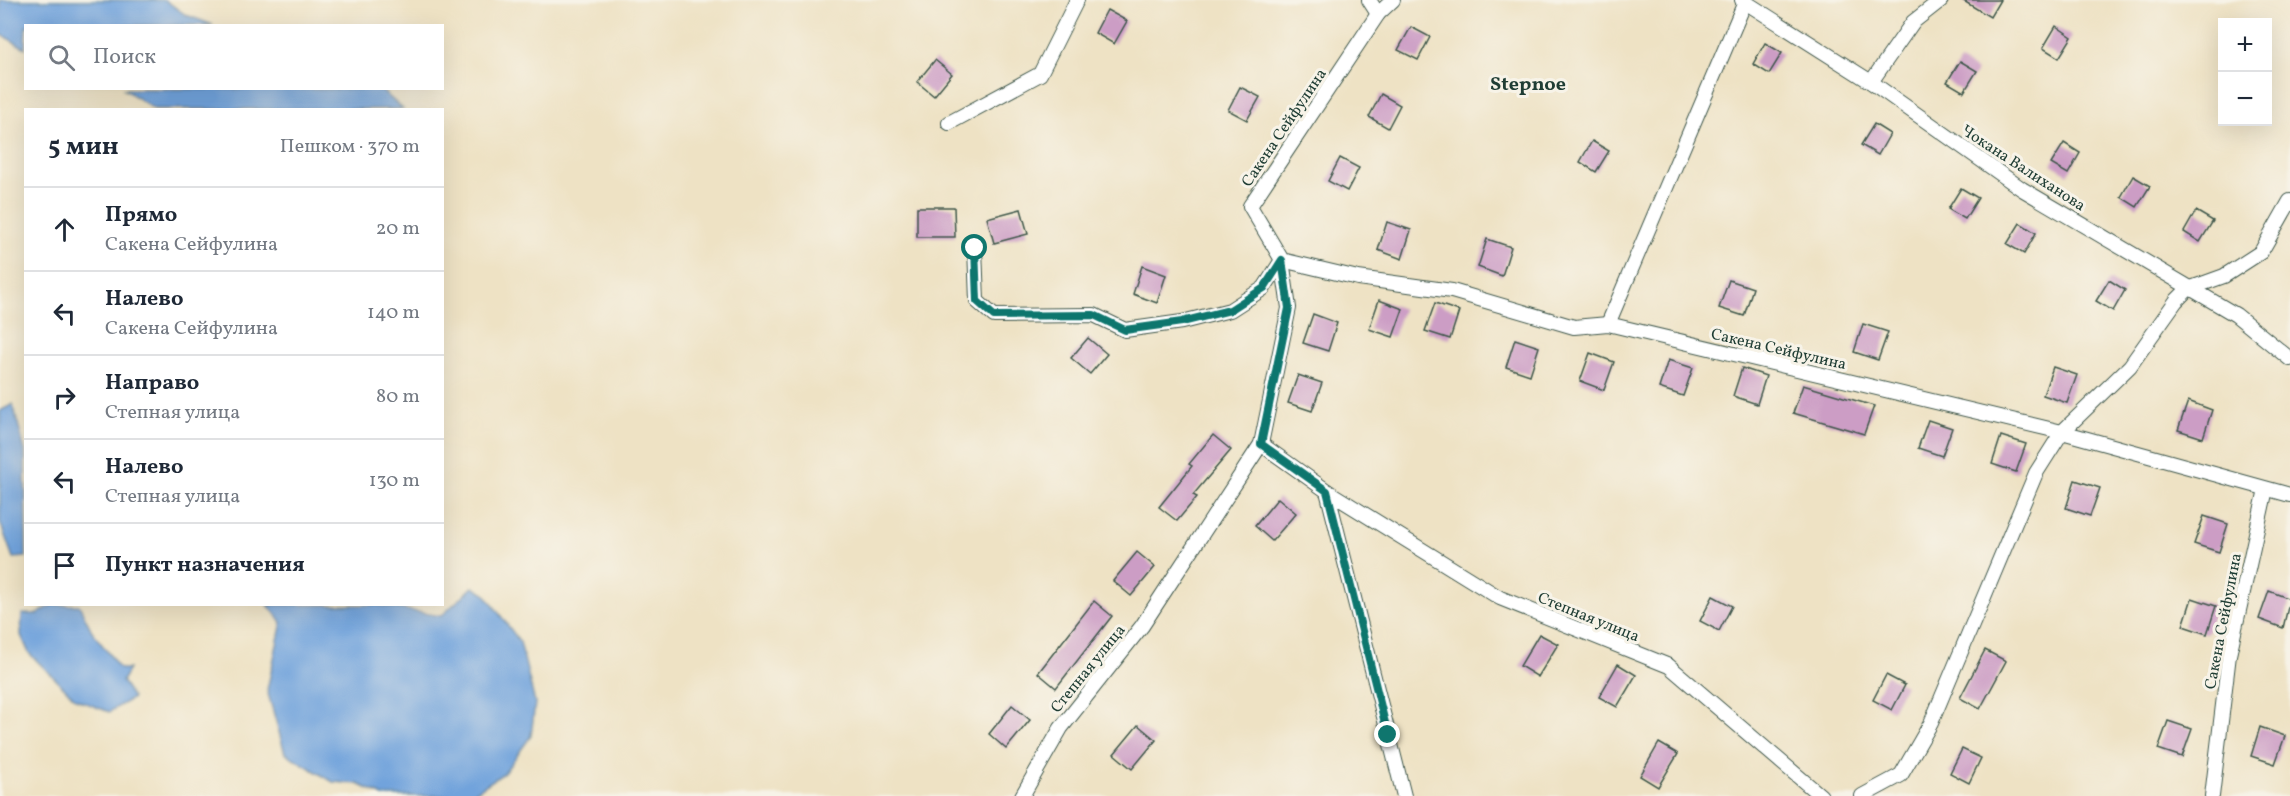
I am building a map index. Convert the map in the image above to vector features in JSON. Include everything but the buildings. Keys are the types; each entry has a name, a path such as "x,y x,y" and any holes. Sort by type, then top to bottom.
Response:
{"street":[{"path":"949,123 1040,74 1077,0"},
{"path":"1369,0 1378,14"},
{"name":"Сакена Сейфулина","path":"1393,0 1378,14 1250,206 1282,260 1358,278 1452,291 1574,327 1608,324 2062,432 2290,495"},
{"path":"1870,82 1913,22 1941,0"},
{"path":"1608,324 1743,1"},
{"name":"Чокана Валиханова","path":"1743,1 1870,82 2022,189 2188,289 2236,315 2290,359"},
{"path":"1862,796 1901,775 1930,723 2036,473 2062,432 2130,366 2188,289 2224,276 2261,252 2290,201"},
{"path":"975,248 977,301 994,316 1094,315 1125,330 1182,322 1230,310 1264,288 1282,260"},
{"name":"Степная улица","path":"1022,796 1061,728 1142,626 1261,444 1289,308 1282,260"},
{"name":"Степная улица","path":"1261,444 1327,491 1500,598 1669,666 1821,796"},
{"name":"Сакена Сейфулина","path":"2212,796 2229,655 2266,489"},
{"path":"1327,491 1404,796"}],"water":[{"path":"0,0 165,0 186,15 210,24 24,24 24,47 0,34"},
{"path":"126,90 378,90 402,108 152,108"},
{"path":"13,404 24,447 24,557 13,558 0,522 0,411"},
{"path":"473,587 485,594 520,642 535,703 531,736 504,773 469,796 383,796 358,784 333,782 285,753 267,690 282,622 269,606 383,606 441,616"},
{"path":"50,606 80,606 92,631 120,669 129,669 122,681 133,698 109,712 76,699 29,653 21,635 22,614 38,614"}],"district":[{"name":"Stepnoe","path":"1528,83"}],"route":[{"path":"975,248 977,301 994,316 1094,315 1125,330 1182,322 1230,310 1264,288 1282,260 1289,308 1261,444 1327,491 1388,735"}]}
